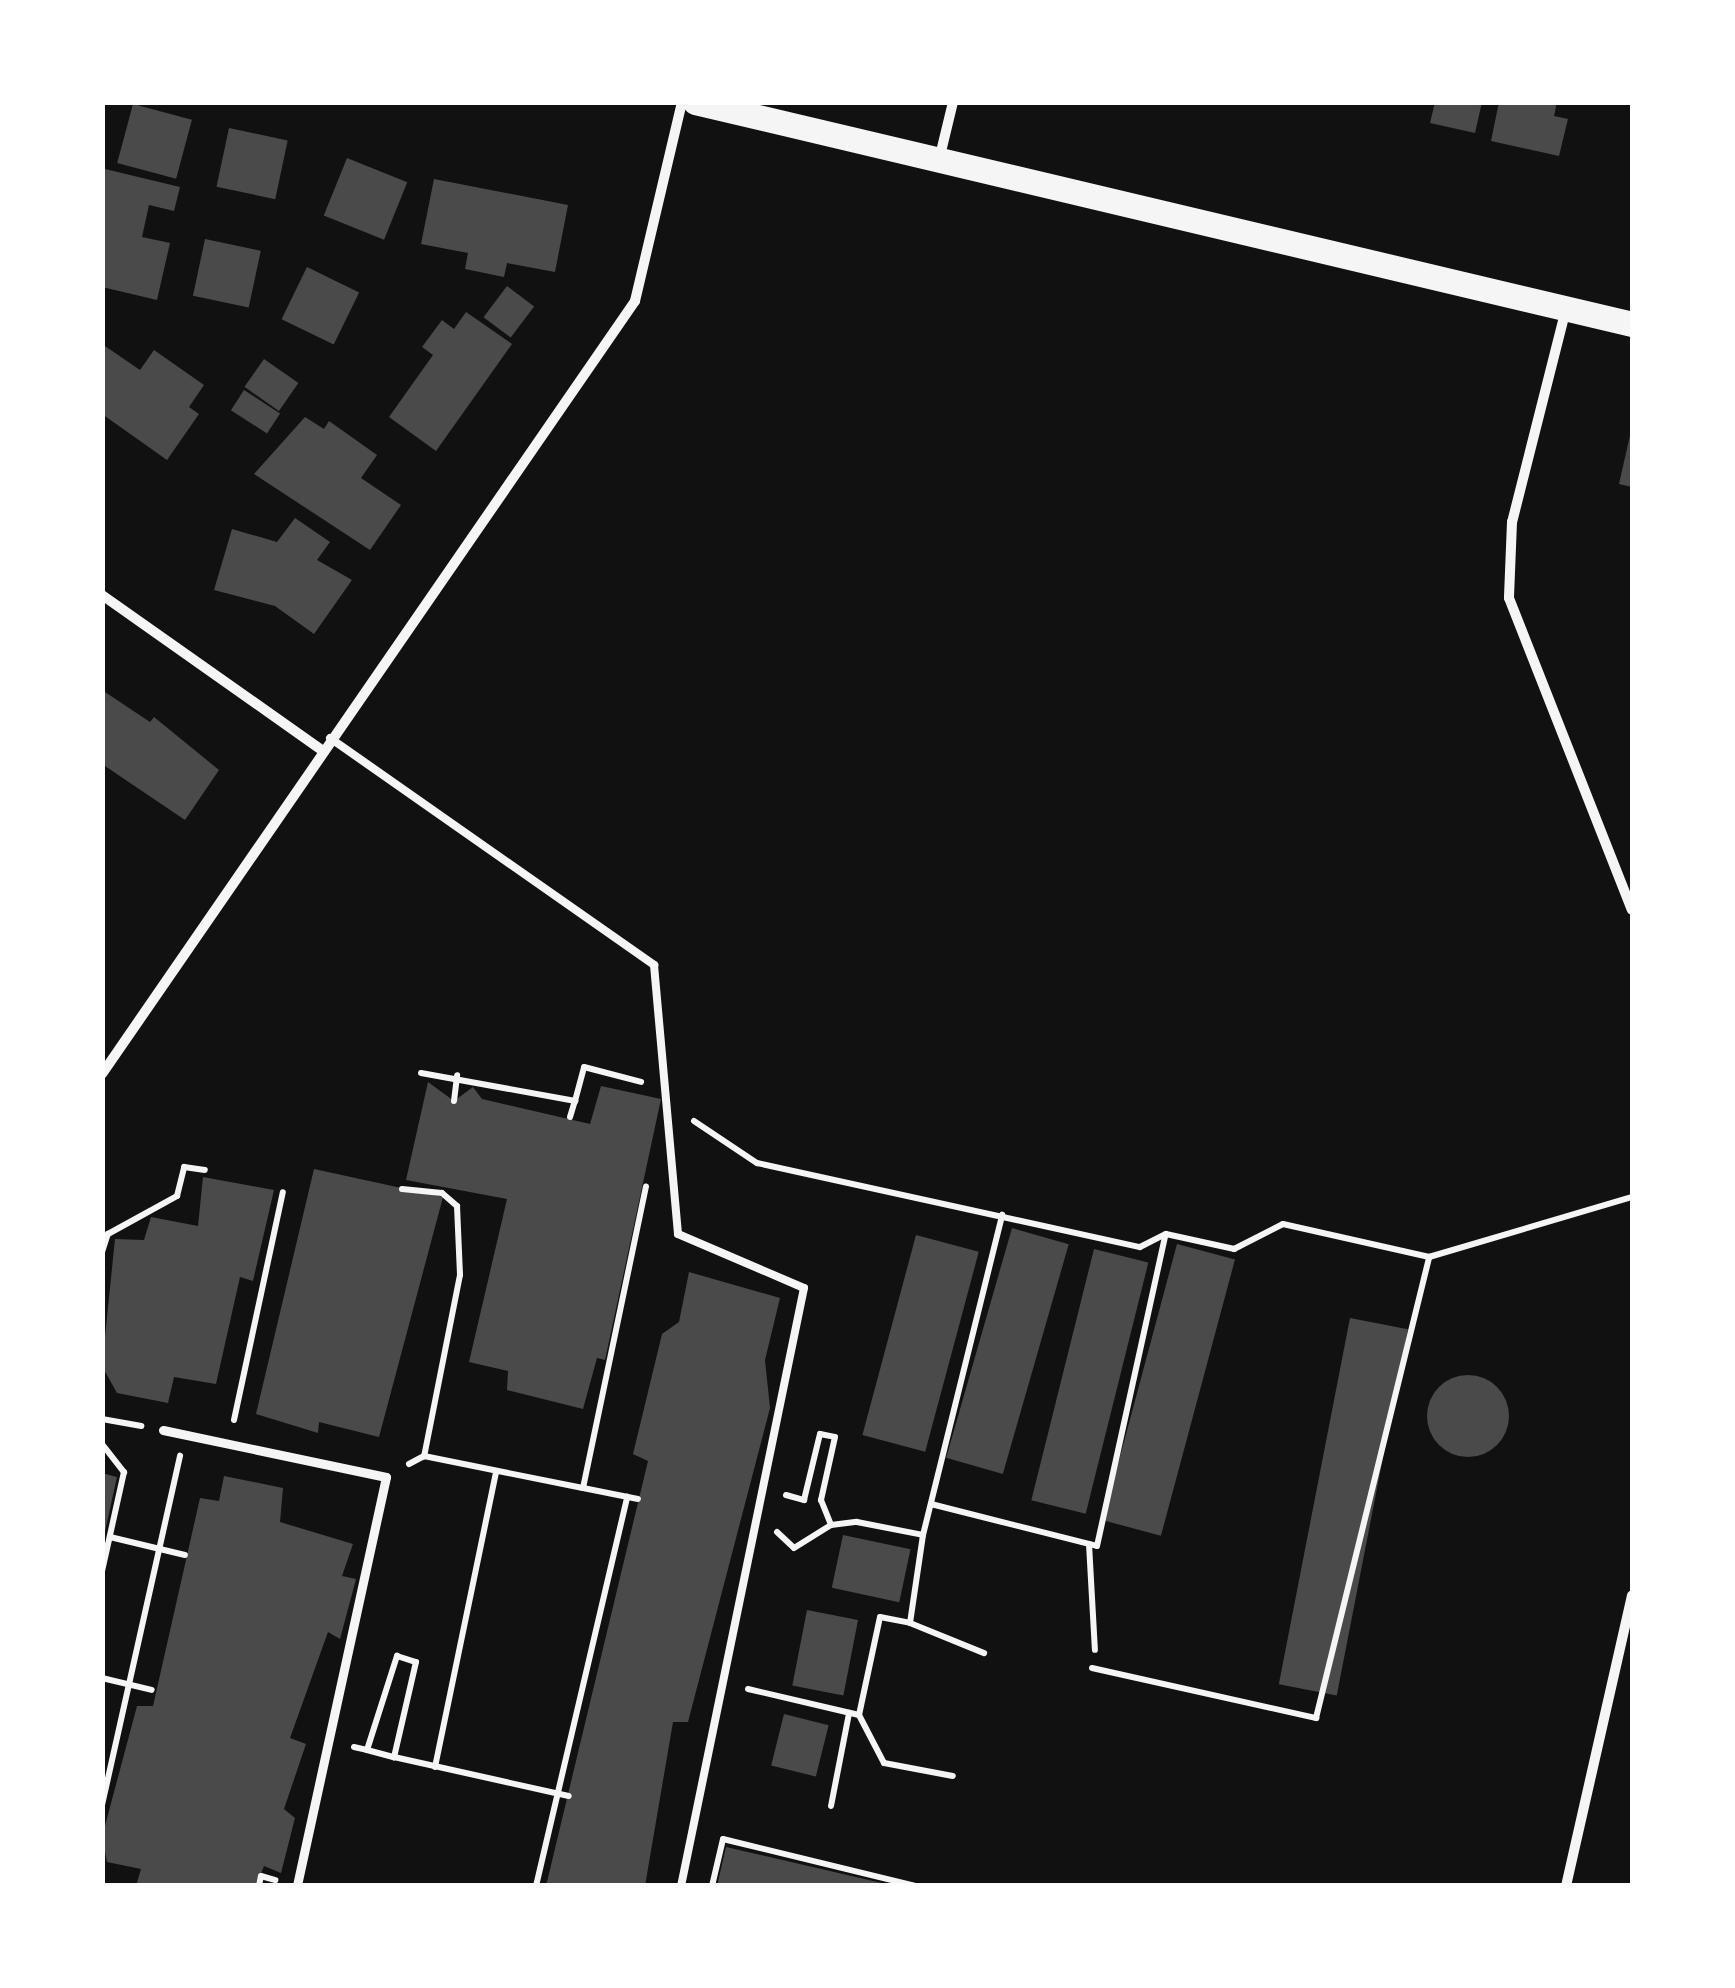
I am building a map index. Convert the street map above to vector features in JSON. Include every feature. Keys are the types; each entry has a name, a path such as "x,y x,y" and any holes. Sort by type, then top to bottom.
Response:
{"main road":[{"path":"695,102 1632,324"}],"street":[{"path":"102,1074 330,738 635,302 682,102"},
{"path":"938,162 953,102"},
{"path":"1566,308 1512,522 1509,598 1632,910"},
{"path":"102,594 322,750"},
{"path":"163,1430 386,1477 297,1886"},
{"path":"1566,1886 1632,1595"}],"lane":[{"path":"330,738 654,964 678,1234 804,1288 681,1886"}],"path":[{"path":"570,1118 584,1066 646,1083"},
{"path":"421,1073 457,1076 575,1101"},
{"path":"454,1101 457,1076"},
{"path":"665,1092 715,1141 758,1163 1140,1247 1166,1234 1234,1249 1282,1224 1429,1257 1632,1196"},
{"path":"102,1252 108,1234 177,1196 184,1166 205,1170"},
{"path":"402,1188 442,1193 457,1206 460,1275 424,1456 638,1499"},
{"path":"229,1444 283,1192"},
{"path":"910,1623 924,1535 1002,1215"},
{"path":"931,1504 1097,1546 1166,1234"},
{"path":"1092,1668 1316,1718 1429,1257"},
{"path":"582,1488 626,1288"},
{"path":"102,1419 163,1430"},
{"path":"772,1530 779,1493 804,1500 820,1434 834,1437 821,1500 831,1525"},
{"path":"102,1805 185,1435"},
{"path":"102,1444 124,1472 102,1571"},
{"path":"436,1767 496,1473"},
{"path":"536,1886 627,1497"},
{"path":"785,1534 794,1548 831,1525 924,1535"},
{"path":"110,1537 186,1555"},
{"path":"1090,1544 1095,1650"},
{"path":"953,1776 884,1764 859,1715 880,1617 910,1623 984,1652"},
{"path":"367,1750 397,1656 416,1662 394,1757"},
{"path":"102,1678 152,1690"},
{"path":"747,1688 859,1715"},
{"path":"831,1806 849,1713"},
{"path":"329,1741 569,1796"},
{"path":"712,1886 723,1838 916,1886"}],"building":[{"path":"1435,102 1482,102 1475,133 1430,123"},
{"path":"1499,102 1557,102 1554,116 1568,119 1559,156 1491,141"},
{"path":"133,104 192,120 176,179 117,163"},
{"path":"229,128 288,140 275,199 217,187"},
{"path":"347,158 407,182 384,240 324,215"},
{"path":"105,169 180,187 174,211 149,205 142,237 170,243 157,300 102,287"},
{"path":"434,179 568,205 555,272 507,263 504,277 465,269 468,253 421,244"},
{"path":"205,239 261,251 249,308 193,296"},
{"path":"307,267 359,292 334,345 282,319"},
{"path":"507,286 534,306 511,338 484,317"},
{"path":"466,312 512,344 436,451 389,417 433,355 422,347 442,320 454,329"},
{"path":"102,344 140,370 154,350 204,385 189,407 199,414 167,460 102,414"},
{"path":"264,359 298,383 279,411 244,387"},
{"path":"244,390 280,413 267,434 231,410"},
{"path":"305,417 324,429 329,421 377,455 361,478 401,505 370,550 254,474"},
{"path":"1632,432 1632,487 1619,484"},
{"path":"295,518 330,542 317,560 352,580 314,634 275,606 214,590 232,529 277,542"},
{"path":"102,690 150,722 154,717 219,770 185,820 102,764"},
{"path":"428,1082 454,1101 473,1087 482,1099 590,1124 601,1086 661,1099 605,1360 597,1358 583,1409 507,1390 508,1371 469,1362 507,1199 406,1180"},
{"path":"314,1169 443,1197 379,1437 319,1422 318,1433 256,1414"},
{"path":"203,1177 274,1190 253,1281 240,1277 216,1384 174,1377 168,1403 117,1393 102,1366 115,1239 144,1240 151,1217 198,1226"},
{"path":"1012,1228 1069,1244 1003,1474 946,1458"},
{"path":"916,1235 979,1252 925,1452 862,1435"},
{"path":"1177,1244 1235,1260 1161,1536 1103,1520"},
{"path":"1094,1249 1148,1263 1086,1514 1031,1500"},
{"path":"689,1272 780,1298 765,1360 770,1408 688,1722 673,1722 645,1886 546,1886 648,1461 633,1454 662,1334 679,1322"},
{"path":"1350,1318 1408,1329 1337,1695 1279,1684"},
{"path":"1468,1375 1484,1378 1497,1387 1506,1400 1506,1432 1497,1445 1484,1454 1468,1457 1452,1454 1439,1445 1430,1432 1427,1416 1430,1400 1439,1387 1452,1378"},
{"path":"102,1473 117,1477 104,1536 102,1536"},
{"path":"224,1476 283,1488 280,1522 353,1544 342,1576 356,1579 340,1639 328,1632 290,1738 306,1744 284,1809 295,1818 281,1873 264,1866 256,1886 136,1886 141,1869 107,1862 102,1837 137,1706 153,1706 200,1498 219,1501"},
{"path":"843,1535 910,1549 899,1602 832,1588"},
{"path":"807,1610 858,1620 843,1696 792,1686"},
{"path":"784,1714 829,1725 816,1777 771,1765"},
{"path":"726,1847 886,1884 886,1886 717,1886"}]}
